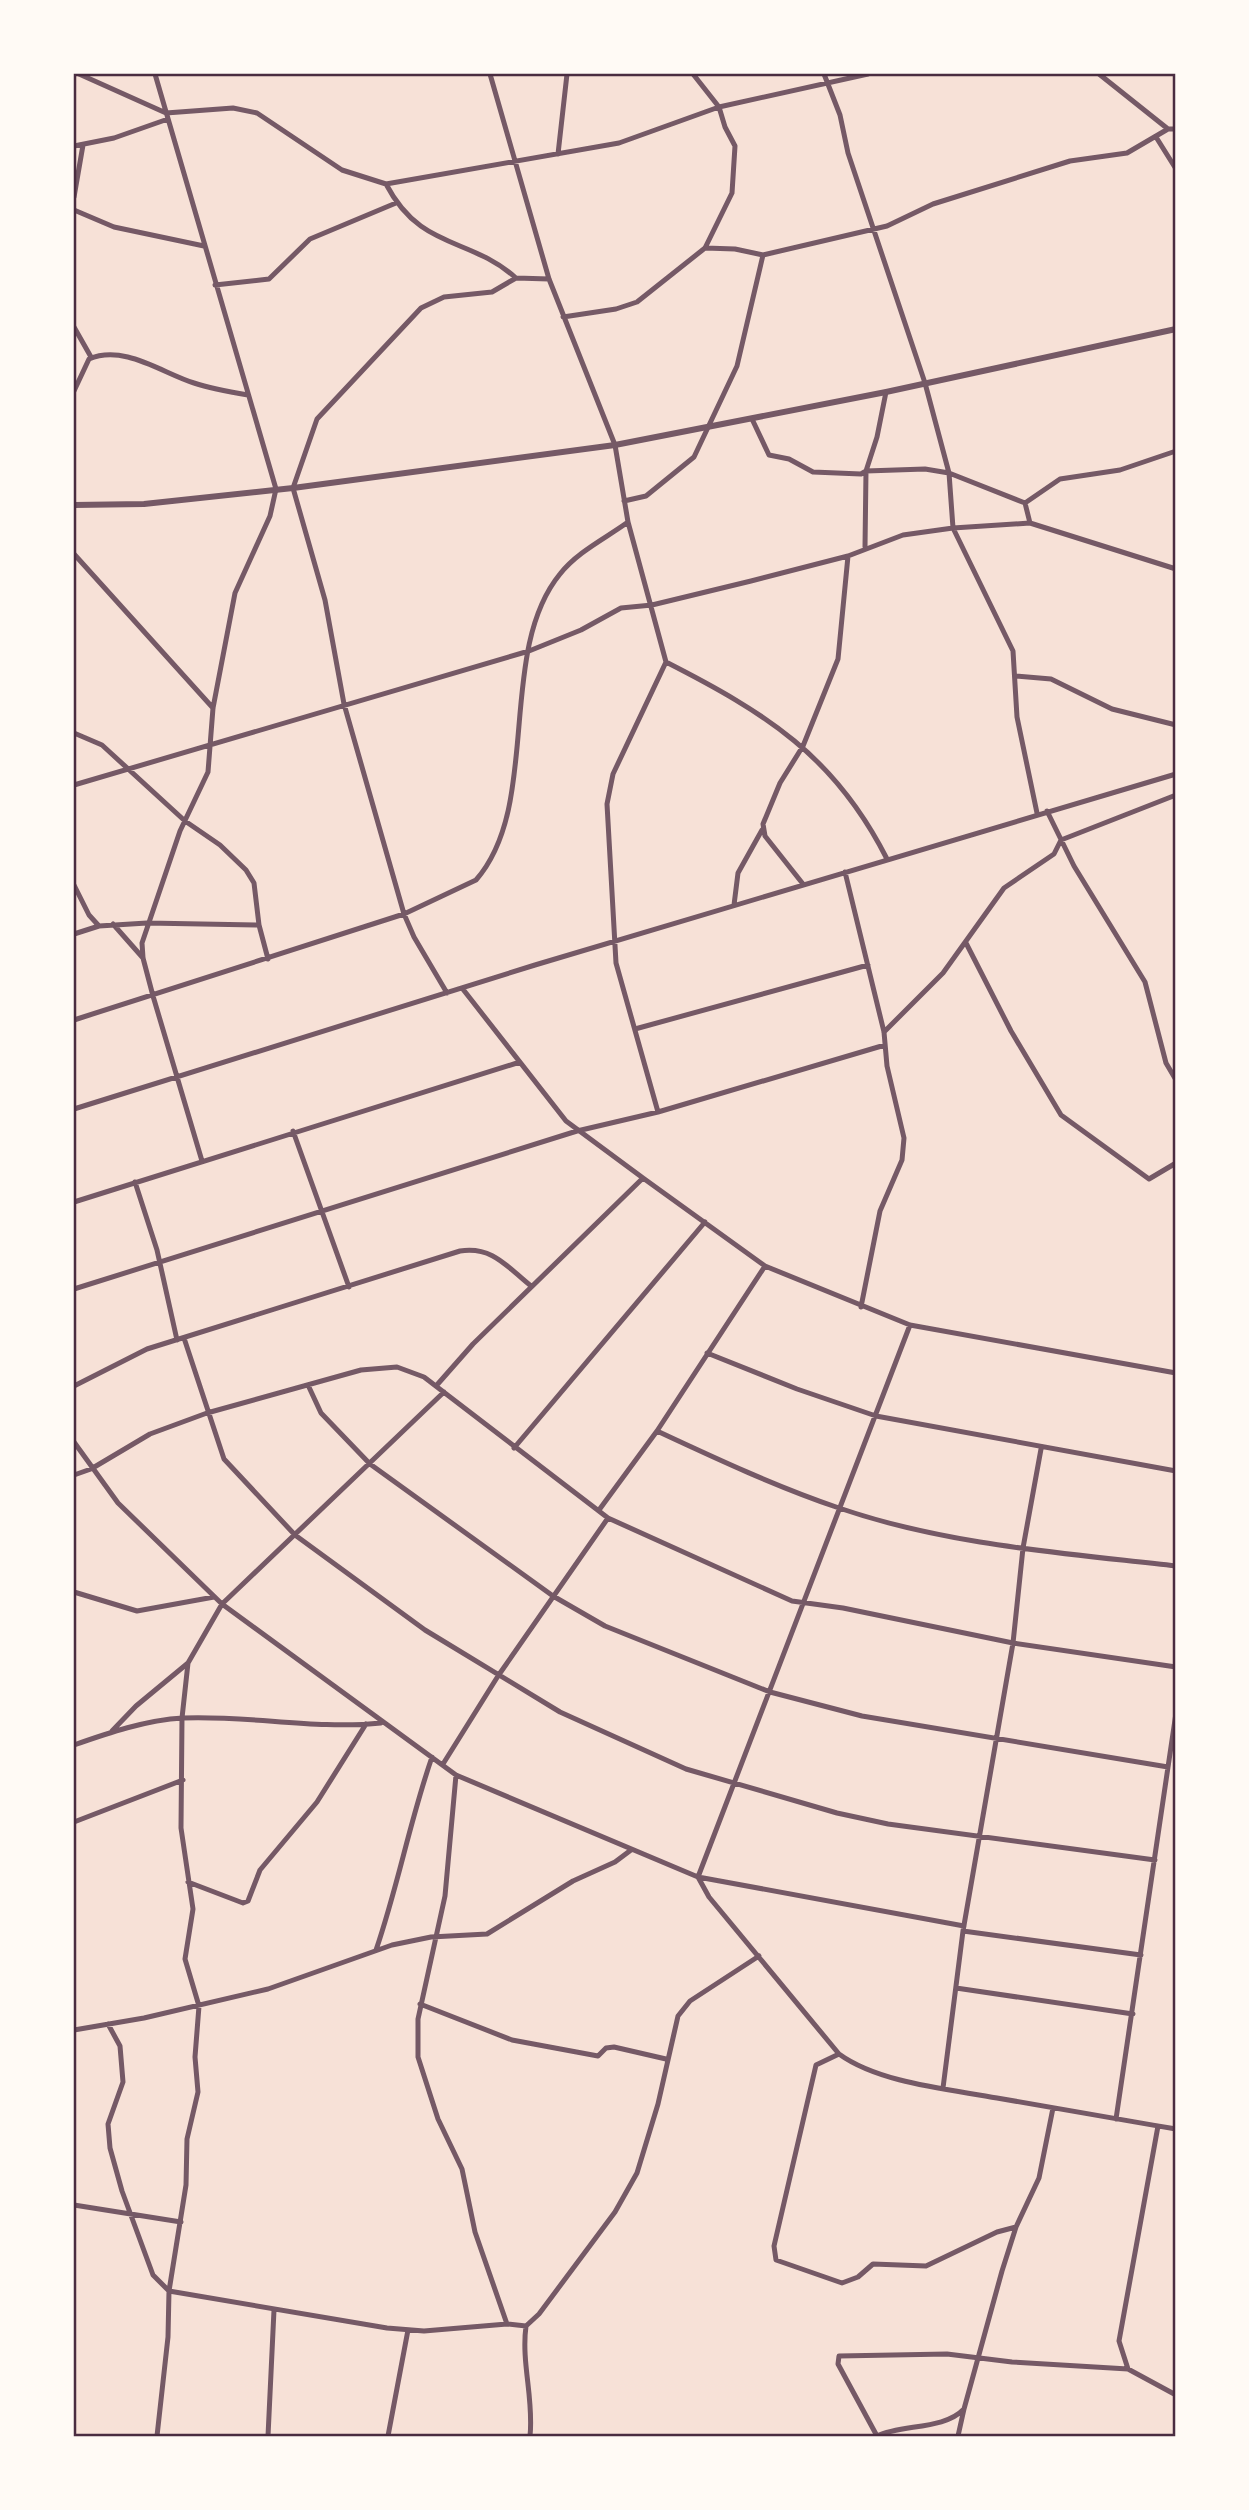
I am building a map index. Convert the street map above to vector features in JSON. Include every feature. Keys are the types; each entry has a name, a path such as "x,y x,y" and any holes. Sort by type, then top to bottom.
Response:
{"street":[{"path":"79,74 167,116"},
{"path":"155,74 276,489 270,516 235,593 213,708 212,743 205,780 184,821 147,923 143,958 202,1161"},
{"path":"490,74 549,279 615,446 628,522 666,662 609,783 607,804 614,942 620,979 658,1112"},
{"path":"558,154 567,74"},
{"path":"563,317 616,309 637,302 705,248 734,184 735,146 724,127 719,107 692,74"},
{"path":"824,74 925,383 948,473 953,527 1010,643 1017,717 1037,813"},
{"path":"74,146 114,138 167,116 246,109 257,113 342,170 386,184 619,143 719,107 868,74"},
{"path":"705,248 735,249 763,255 892,224 933,204 1070,161 1115,158 1172,129 1099,74"},
{"path":"1156,137 1175,169"},
{"path":"74,197 83,145"},
{"path":"386,184 396,203 427,233 500,264 516,278"},
{"path":"215,285 269,279 310,239 396,203"},
{"path":"74,210 114,227 204,246"},
{"path":"624,501 646,496 694,457 737,366 763,255"},
{"path":"447,993 419,947 404,914 344,704 326,600 293,488 317,419 421,308 444,298 492,292 516,278 549,279"},
{"path":"74,327 91,357"},
{"path":"74,505 144,504 293,488 615,446 886,392 1175,329"},
{"path":"91,357 136,360 192,383 248,395"},
{"path":"74,391 91,357"},
{"path":"866,547 866,471 880,426 886,392"},
{"path":"752,419 769,456 789,459 813,472 861,474 866,471 925,469 948,473 1025,503"},
{"path":"1025,503 1060,479 1120,470 1175,451"},
{"path":"1025,503 1030,523"},
{"path":"74,1020 404,914 467,885 484,872 508,815 529,651 542,603 568,565 628,522"},
{"path":"74,785 127,767 529,651 581,630 621,608 652,606 848,556 903,535 953,527 1030,523 1175,569"},
{"path":"74,554 213,708"},
{"path":"734,905 738,873 762,830 770,804 803,746 838,659 848,556"},
{"path":"666,662 803,746 852,798 887,859"},
{"path":"1015,676 1051,679 1112,709 1175,725"},
{"path":"74,733 102,745 184,821 220,845 246,870 254,883 259,925 268,959"},
{"path":"74,1109 803,884 1175,774"},
{"path":"884,1032 943,973 1004,888 1054,854 1061,840 1175,795"},
{"path":"1047,811 1074,866 1145,982 1166,1063 1175,1080"},
{"path":"762,830 803,884"},
{"path":"845,872 884,1032 904,1129 904,1152 880,1211 861,1307"},
{"path":"74,885 89,915 100,926"},
{"path":"74,933 113,924 259,925"},
{"path":"113,924 143,958"},
{"path":"966,943 1011,1031 1060,1115 1149,1179 1175,1163"},
{"path":"635,1029 868,964"},
{"path":"462,988 554,1108 577,1131 765,1266 910,1325 1175,1373"},
{"path":"74,1289 159,1260 577,1131 658,1112 885,1045"},
{"path":"74,1202 293,1131 520,1062"},
{"path":"293,1131 349,1287"},
{"path":"436,1386 531,1286 643,1178"},
{"path":"135,1182 181,1339 224,1459 295,1535 360,1586 498,1676 628,1745 736,1785 888,1824 1155,1860"},
{"path":"514,1448 705,1222"},
{"path":"74,1386 132,1355 460,1251 478,1248 492,1254 531,1286"},
{"path":"599,1510 657,1431 765,1266"},
{"path":"910,1325 736,1785 698,1877 700,1885 839,2054 870,2071 943,2088 1175,2129"},
{"path":"707,1353 797,1389 876,1416 1041,1449 1175,1471"},
{"path":"74,1475 91,1469 150,1434 206,1413 380,1366 411,1371 436,1386 608,1518 718,1569 804,1604 844,1608 1013,1643 1175,1667"},
{"path":"308,1385 330,1425 370,1464 553,1596 615,1631 770,1692 862,1716 1168,1767"},
{"path":"111,1732 135,1706 188,1663 222,1604 444,1392"},
{"path":"657,1431 747,1473 840,1509 950,1536 1023,1548 1175,1566"},
{"path":"74,1442 118,1503 222,1604 381,1723 456,1775 698,1877 964,1929 1141,1955"},
{"path":"943,2088 964,1929 1013,1643 1023,1548 1041,1449"},
{"path":"443,1764 498,1676 608,1518"},
{"path":"74,1592 137,1611 214,1597"},
{"path":"157,2437 168,2337 169,2291 186,2185 187,2139 198,2091 195,2057 199,2006 185,1958 193,1909 181,1835 182,1718 188,1663"},
{"path":"1116,2119 1175,1713"},
{"path":"74,1745 111,1732 182,1718 381,1723"},
{"path":"188,1882 243,1903 250,1900 260,1870 317,1801 366,1724"},
{"path":"376,1950 390,1908 417,1800 432,1757"},
{"path":"456,1775 445,1896 420,2004 418,2057 438,2119 462,2169 474,2232 507,2324"},
{"path":"74,1822 183,1780"},
{"path":"1165,1789 1175,1791"},
{"path":"74,2030 199,2006 296,1980 376,1950 491,1931 573,1881 615,1862 631,1850"},
{"path":"530,2437 533,2413 525,2354 526,2326 558,2290 628,2192 637,2173 655,2114 678,2016 690,2001 759,1956"},
{"path":"956,1988 1133,2014"},
{"path":"420,2004 477,2028 530,2045 598,2056 606,2049 614,2048 666,2059"},
{"path":"108,2024 120,2046 123,2082 108,2124 110,2148 153,2275 169,2291 408,2330 507,2324 526,2326"},
{"path":"839,2054 821,2060 813,2074 774,2246 776,2260 842,2283 858,2277 873,2264 926,2266 997,2232 1016,2227"},
{"path":"958,2437 976,2358 1016,2227 1039,2178 1053,2108"},
{"path":"1128,2369 1119,2341 1158,2126"},
{"path":"74,2205 181,2222"},
{"path":"268,2437 275,2310"},
{"path":"388,2437 408,2330"},
{"path":"964,2409 952,2418 877,2436 838,2364 839,2356 919,2357 947,2354 1128,2369 1175,2395"}]}
